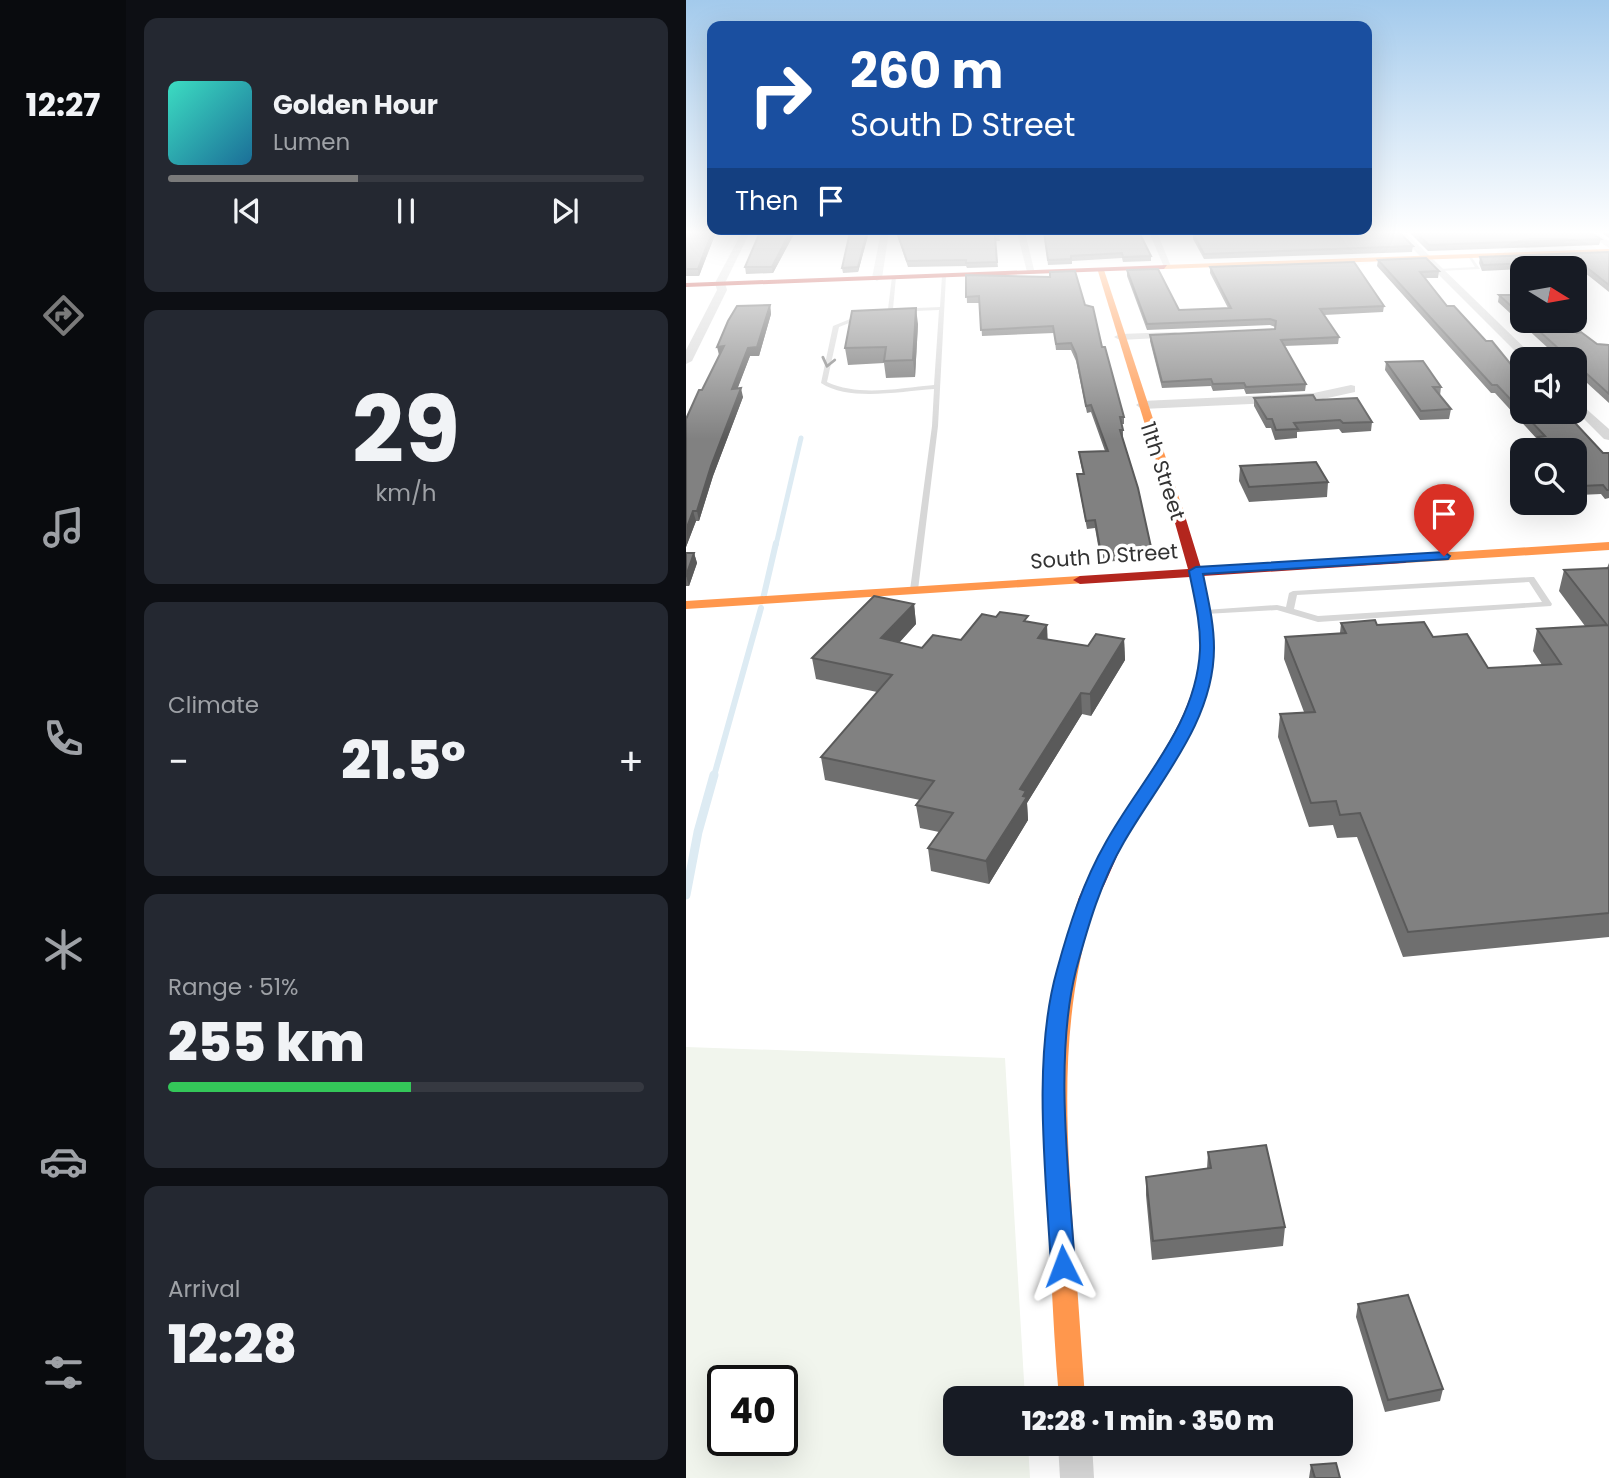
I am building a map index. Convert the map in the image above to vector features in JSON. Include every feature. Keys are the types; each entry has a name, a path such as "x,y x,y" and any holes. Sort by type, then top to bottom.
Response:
{"street":[{"path":"686,361 716,301"},
{"name":"11th Street","path":"1071,1386 1054,1108 1058,1023 1066,973 1092,886 1115,841 1171,755 1194,710 1202,685 1207,649 1204,612 1196,571 1109,301"},
{"path":"1471,301 1518,347"},
{"path":"1120,337 1185,334"},
{"path":"1142,405 1314,397 1351,389"},
{"path":"1587,415 1609,436"},
{"name":"South D Street","path":"686,605 1609,546"},
{"path":"1076,1456 1077,1478"}],"lane":[{"path":"890,309 891,301"},
{"path":"914,590 937,387 942,301"},
{"path":"937,387 852,390 829,387 824,383 836,326 890,309 909,312 942,308"},
{"path":"1204,612 1277,607 1289,611 1318,619 1548,604 1531,579 1293,593 1289,611"}],"shaded area":[{"path":"686,1047 1005,1058 1024,1386 943,1386 943,1456 1029,1456 1030,1478 686,1478"}],"building":[{"path":"979,301 1084,301 1085,305 1093,307 1102,347 1105,347 1124,417 1120,417 1123,430 1120,430 1138,488 1151,547 1145,547 1146,551 1101,554 1095,520 1086,521 1077,474 1084,474 1079,452 1108,451 1091,405 1086,406 1076,354 1071,343 1056,344 1053,326 981,330"},
{"path":"1138,301 1174,301 1179,310 1231,308 1227,301 1381,301 1384,306 1320,309 1339,337 1281,340 1306,384 1246,387 1244,383 1213,384 1211,379 1162,382 1150,335 1275,329 1276,321 1270,319 1147,324"},
{"path":"1415,301 1443,301 1447,306 1454,306 1486,341 1492,341 1510,363 1510,399 1497,385 1492,385"},
{"path":"770,305 757,347 748,348 732,389 741,388 697,511 693,511 686,530 686,419 724,346 717,347 737,306"},
{"path":"916,308 913,360 884,361 886,347 845,348 852,311"},
{"path":"1541,333 1582,333 1597,344 1609,345 1609,394 1587,374 1587,347 1557,347"},
{"path":"1423,361 1441,387 1433,387 1451,409 1421,411 1386,362"},
{"path":"1313,395 1316,400 1357,398 1372,422 1343,423 1340,420 1294,423 1298,429 1276,430 1272,419 1267,419 1254,398"},
{"path":"1534,424 1576,424 1603,453 1609,453 1609,490 1603,485 1587,486 1587,438 1538,437 1545,436"},
{"path":"1316,462 1328,482 1249,487 1240,466"},
{"path":"686,553 694,553 686,576"},
{"path":"1609,568 1609,913 1408,932 1360,813 1340,815 1336,801 1311,803 1280,714 1315,712 1285,637 1346,633 1341,623 1375,620 1377,625 1424,622 1433,637 1467,634 1488,668 1561,664 1537,629 1607,625 1564,570"},
{"path":"874,596 914,604 881,638 922,648 933,635 961,640 982,614 996,617 1000,612 1028,616 1024,621 1047,625 1038,638 1088,646 1096,634 1124,639 1090,694 1081,693 1020,789 1026,791 1023,796 1027,797 986,861 928,848 953,813 916,805 934,781 821,757 892,675 812,658"},
{"path":"1266,1145 1285,1227 1153,1241 1146,1177 1211,1168 1208,1152"},
{"path":"1408,1295 1443,1389 1388,1400 1358,1304"},
{"path":"1336,1463 1340,1478 1315,1478 1311,1465"}],"waterway":[{"path":"776,545 801,438"},
{"path":"763,599 776,543"},
{"path":"714,776 761,608"},
{"path":"686,895 698,832 714,775"}],"traffic: slow":[{"path":"1110,301 1179,516"},
{"path":"1405,559 1609,546"},
{"path":"686,605 1080,580"},
{"path":"1071,1386 1056,1132 1056,1054 1065,976 1087,900"}],"traffic: jam":[{"path":"1087,900 1122,829 1181,735 1200,690 1205,666 1206,625 1197,578 1179,516"},
{"path":"1080,580 1405,559"}],"route":[{"path":"1063,1266 1054,1108 1058,1023 1066,973 1092,886 1115,841 1183,736 1194,710 1202,685 1207,649 1205,618 1196,571 1444,556"}]}
